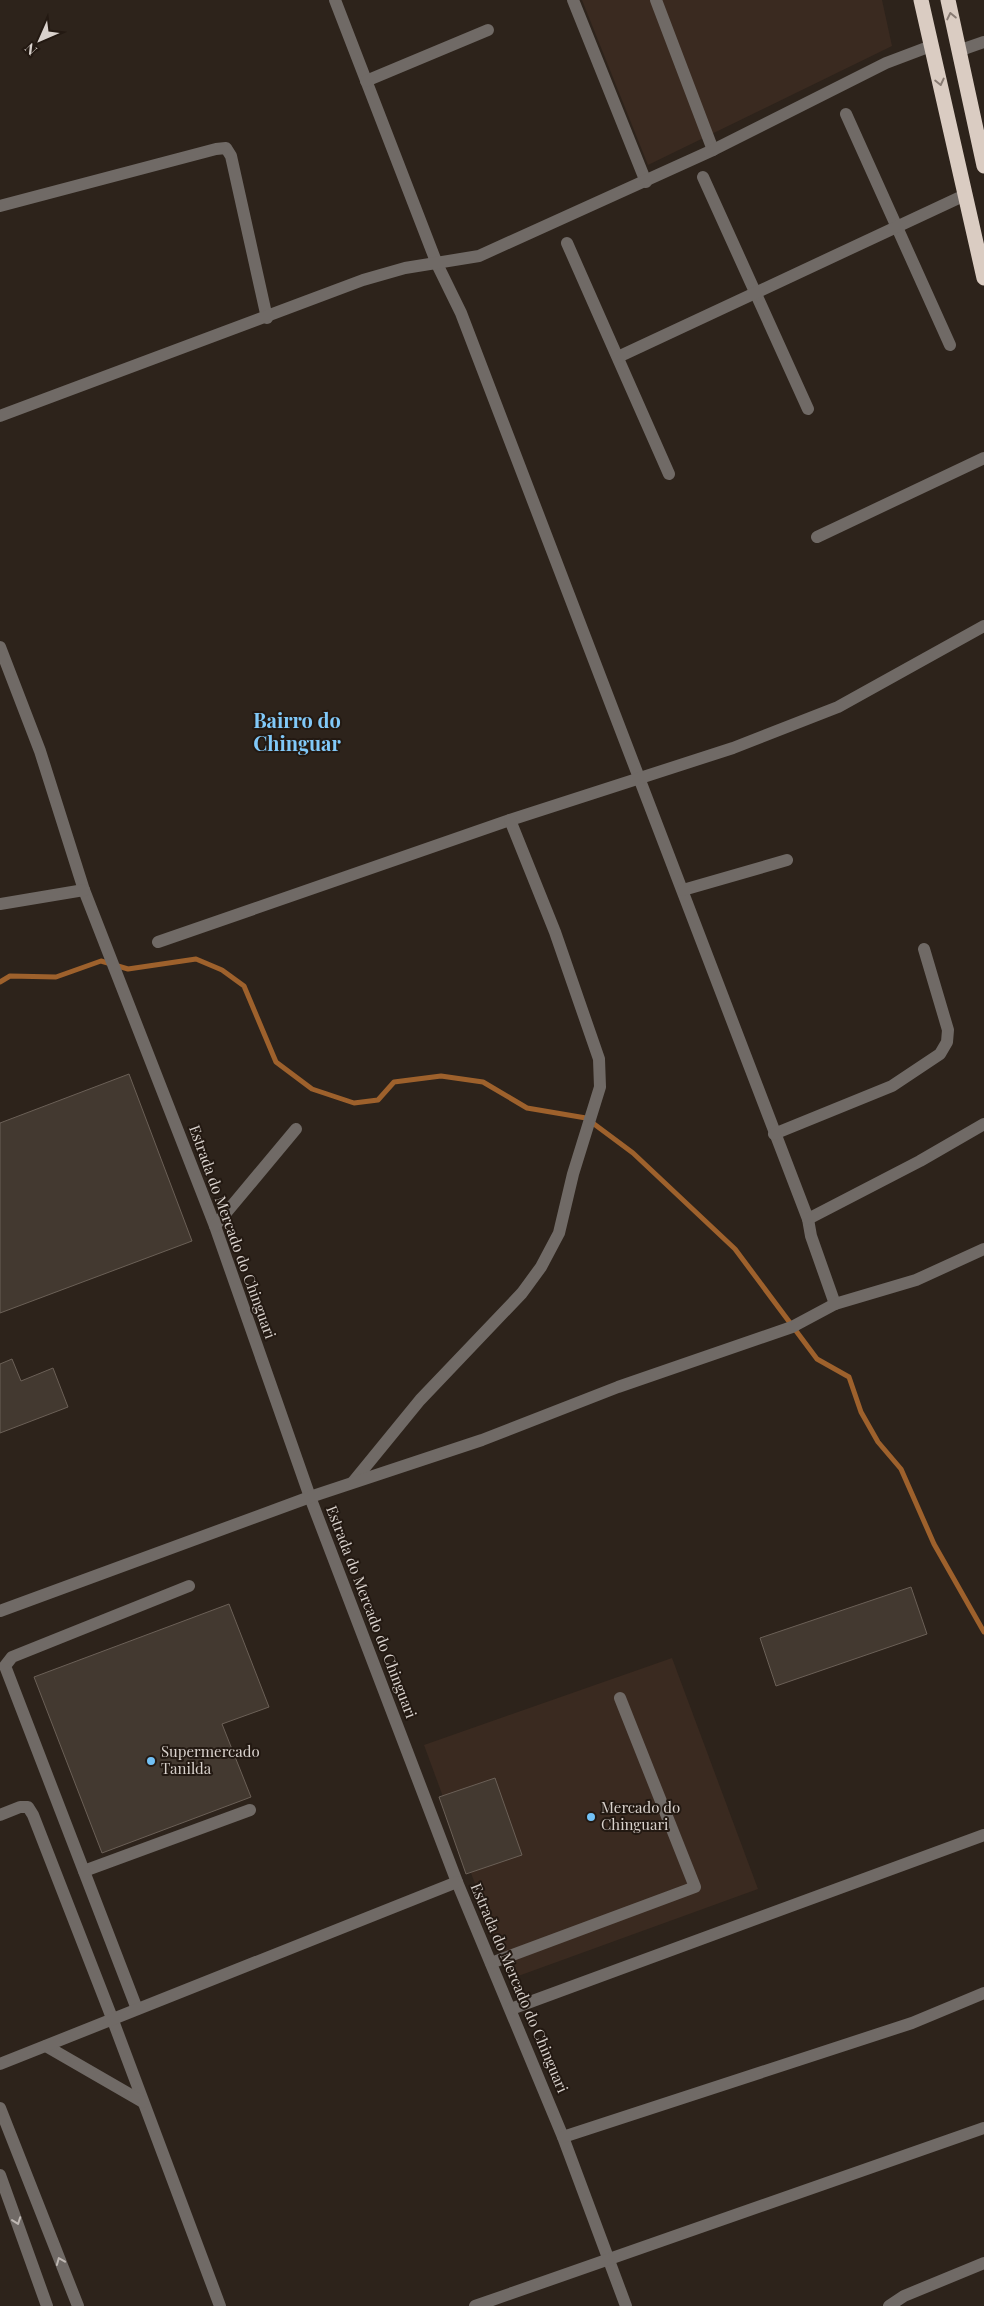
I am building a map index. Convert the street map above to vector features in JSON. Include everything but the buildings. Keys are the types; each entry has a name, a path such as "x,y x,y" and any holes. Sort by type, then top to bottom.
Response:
{"highway":[{"path":"921,0 984,278"},
{"path":"948,0 984,166"}],"street":[{"path":"335,0 436,264 461,313 640,777 774,1134 808,1219 811,1236 835,1304"},
{"path":"573,0 646,182"},
{"path":"656,0 713,150"},
{"path":"366,82 488,30"},
{"path":"958,51 984,42"},
{"path":"0,416 267,318 363,280 405,268 479,256 646,182 886,63 932,46"},
{"path":"846,114 950,345"},
{"path":"0,206 216,149 226,148 231,156 267,318"},
{"path":"703,178 808,409"},
{"path":"618,357 965,195"},
{"path":"566,243 669,474"},
{"path":"817,537 984,458"},
{"path":"158,942 510,820 734,748 838,707 984,626"},
{"name":"Estrada do Mercado do Chinguari","path":"0,647 40,752 84,890 215,1226 310,1497 457,1882 563,2137 626,2306"},
{"path":"353,1482 420,1400 522,1293 541,1266 558,1233 573,1174 600,1087 599,1060 555,932 510,820"},
{"path":"683,890 787,860"},
{"path":"0,904 84,890"},
{"path":"774,1134 892,1086 940,1054 946,1042 948,1030 924,949"},
{"path":"808,1219 882,1182 984,1124"},
{"path":"215,1226 296,1129"},
{"path":"0,1611 310,1497 482,1440 618,1387 792,1327 835,1304 916,1280 984,1248"},
{"path":"137,2008 6,1671 6,1661 189,1586"},
{"path":"491,1963 695,1886 620,1698"},
{"path":"0,1815 20,1806 28,1807 33,1814 220,2306"},
{"path":"84,1871 250,1810"},
{"path":"511,2009 984,1835"},
{"path":"0,2064 457,1882"},
{"path":"563,2137 912,2023 984,1992"},
{"path":"46,2046 143,2102"},
{"path":"0,2108 78,2306"},
{"path":"475,2306 984,2128"},
{"path":"0,2175 47,2306"},
{"path":"889,2306 904,2296 984,2263"}],"shaded area":[{"path":"582,0 882,0 892,46 648,165"},
{"name":"Mercado do Chinguari","path":"672,1658 758,1889 510,1979 424,1745"}],"waterway":[{"path":"0,982 10,976 56,977 101,961 128,969 196,959 222,970 244,986 276,1062 312,1089 354,1103 378,1100 394,1082 441,1076 483,1082 527,1108 586,1118 633,1153 735,1249 817,1359 849,1377 861,1412 878,1442 901,1469 934,1544 984,1632"}],"place":[{"name":"Supermercado Tanilda","path":"151,1761"},
{"name":"Mercado do Chinguari","path":"591,1817"}],"district":[{"name":"Bairro do Chinguar","path":"297,732"}]}
